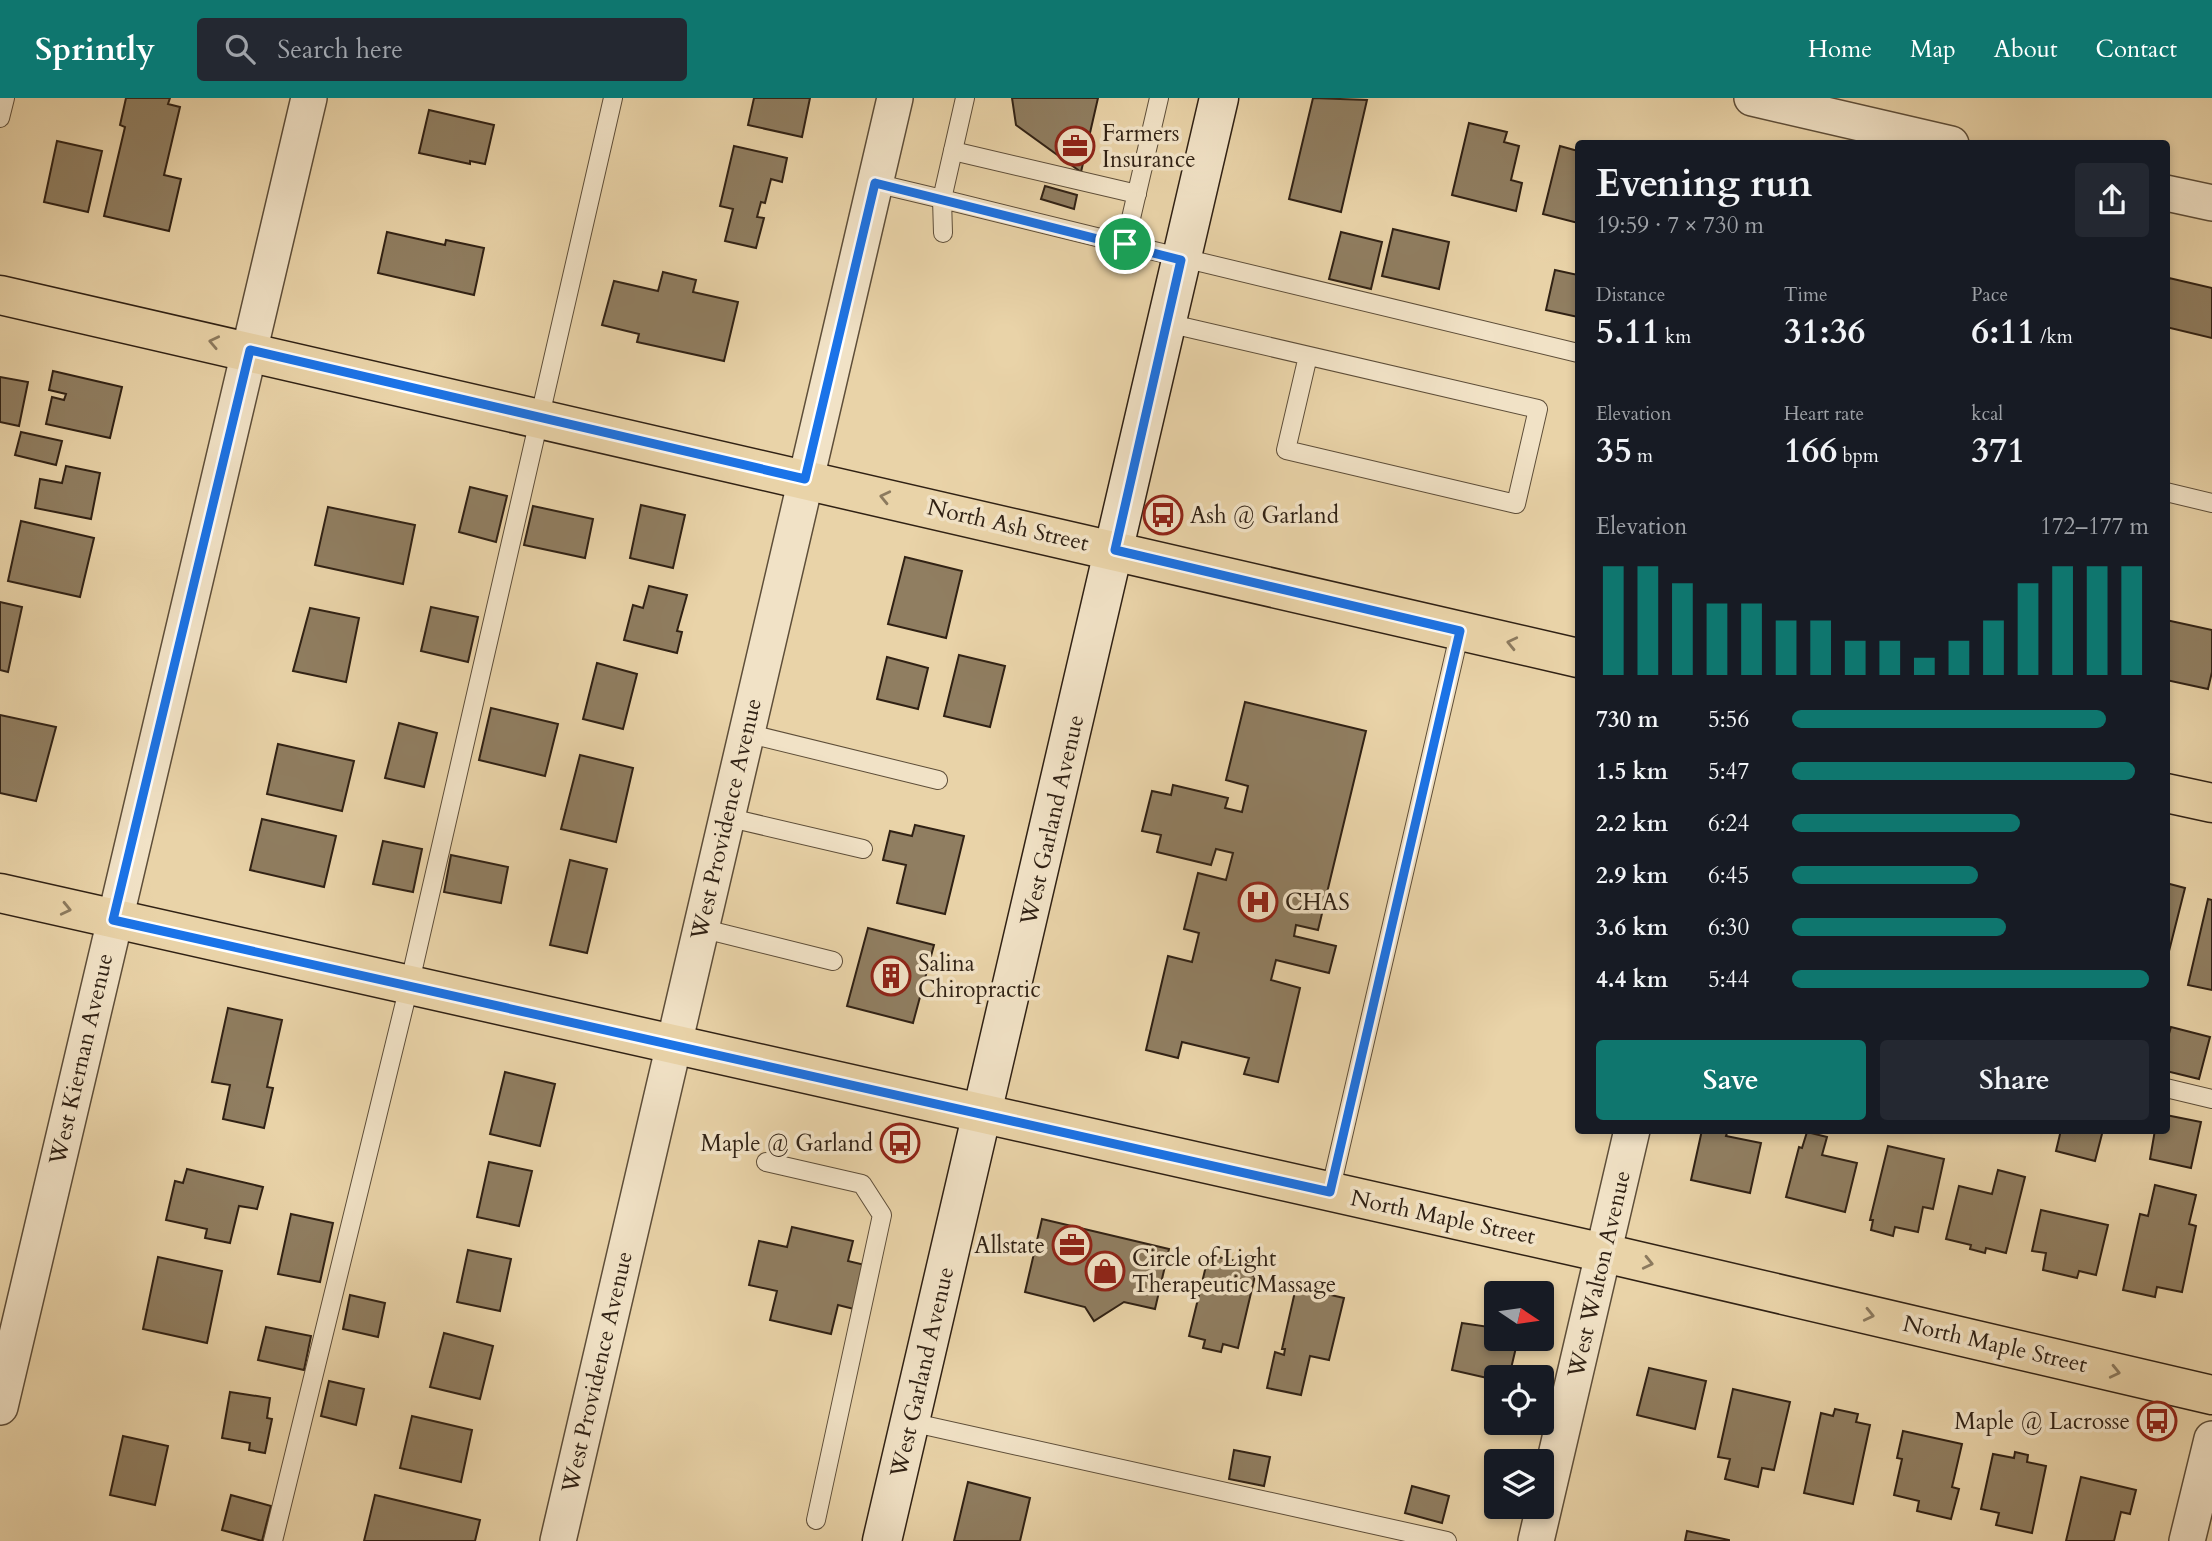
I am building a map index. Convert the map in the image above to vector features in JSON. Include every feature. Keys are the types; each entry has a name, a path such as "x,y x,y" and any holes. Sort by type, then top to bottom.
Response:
{"main road":[{"name":"North Ash Street","path":"0,295 250,350 1575,658"},
{"path":"2170,794 2212,803"},
{"name":"North Maple Street","path":"0,893 672,1046 1604,1253 2212,1395"}],"street":[{"name":"West Kiernan Avenue","path":"0,1407 309,98"},
{"name":"West Providence Avenue","path":"558,1541 895,98"},
{"name":"West Garland Avenue","path":"882,1541 1219,98"},
{"path":"1752,98 1872,122 1937,140"},
{"path":"2170,194 2212,203"},
{"name":"West Walton Avenue","path":"1536,1541 1631,1134"},
{"path":"2187,1541 2212,1439"}],"lane":[{"path":"0,118 5,98"},
{"path":"274,1541 409,986 613,98"},
{"path":"943,233 942,199 965,98"},
{"path":"1125,244 1159,98"},
{"path":"953,151 1136,194"},
{"path":"875,183 1181,260 1575,352"},
{"path":"1167,323 1538,409 1516,504 1286,450 1308,356"},
{"path":"2170,493 2212,503"},
{"path":"1330,1192 1460,631"},
{"path":"746,733 938,780"},
{"path":"726,817 863,849"},
{"path":"700,929 833,961"},
{"path":"2170,1089 2212,1099"},
{"path":"766,1162 862,1184 882,1215 816,1520"},
{"path":"910,1422 1447,1541"}],"building":[{"path":"126,98 170,98 168,104 180,107 164,175 181,179 169,231 104,216 125,127 120,125"},
{"path":"754,98 810,98 802,137 748,125"},
{"path":"1012,98 1098,98 1081,172 1016,125"},
{"path":"1313,98 1367,100 1341,212 1289,199"},
{"path":"429,110 494,125 485,164 470,161 470,164 419,153"},
{"path":"1469,123 1507,132 1504,142 1519,146 1511,180 1522,183 1516,211 1452,195"},
{"path":"57,141 102,151 88,212 44,202"},
{"path":"734,146 787,158 782,182 771,179 765,203 761,202 757,217 764,218 756,248 725,241 733,209 720,206"},
{"path":"1560,146 1575,150 1575,222 1543,214"},
{"path":"1045,186 1077,195 1074,209 1041,199"},
{"path":"1393,229 1449,242 1439,289 1382,276"},
{"path":"387,232 445,245 446,240 484,248 474,295 378,273"},
{"path":"1341,232 1382,242 1371,289 1329,279"},
{"path":"1555,270 1575,274 1575,316 1546,310"},
{"path":"663,272 696,280 693,292 738,302 724,361 637,342 639,334 602,325 614,281 658,291"},
{"path":"2170,278 2212,288 2212,338 2170,328"},
{"path":"53,371 122,387 110,438 46,424 52,397 64,400 66,394 49,390"},
{"path":"0,377 28,382 19,426 0,422"},
{"path":"21,432 62,441 56,465 15,455"},
{"path":"66,466 100,473 91,519 35,508 40,479 62,483"},
{"path":"470,487 507,496 496,542 459,532"},
{"path":"641,505 685,515 673,568 630,558"},
{"path":"533,506 593,519 585,558 524,545"},
{"path":"328,507 415,525 403,584 315,565"},
{"path":"21,521 94,538 80,597 8,581"},
{"path":"905,557 962,571 946,638 888,624"},
{"path":"649,586 687,595 677,631 682,632 677,653 624,640 633,605 643,608"},
{"path":"0,602 22,607 8,672 0,670"},
{"path":"431,607 478,617 468,662 421,651"},
{"path":"310,608 359,618 346,682 293,671"},
{"path":"2170,621 2212,630 2212,672 2208,689 2170,681"},
{"path":"959,655 1005,666 990,727 944,716"},
{"path":"887,657 928,668 918,709 877,699"},
{"path":"597,663 637,674 623,729 583,719"},
{"name":"CHAS","path":"1245,702 1366,731 1318,930 1296,925 1294,936 1336,946 1329,973 1276,960 1271,980 1300,988 1278,1082 1244,1074 1249,1058 1182,1042 1178,1058 1146,1050 1168,956 1192,962 1199,933 1184,929 1198,873 1226,880 1233,853 1216,849 1211,865 1157,852 1161,835 1142,831 1152,791 1171,795 1173,785 1228,798 1225,808 1242,812 1248,786 1226,780"},
{"path":"491,708 558,724 545,776 479,760"},
{"path":"0,715 56,727 36,801 0,793"},
{"path":"399,723 437,733 424,787 385,778"},
{"path":"278,744 354,761 342,811 267,794"},
{"path":"580,755 633,768 616,842 561,829"},
{"path":"262,819 336,836 324,887 250,870"},
{"path":"915,825 964,836 945,914 897,903 906,865 883,860 890,831 912,836"},
{"path":"383,841 422,849 413,892 373,884"},
{"path":"451,855 508,867 501,903 444,892"},
{"path":"570,860 607,869 587,953 550,945"},
{"path":"2170,884 2185,888 2170,947"},
{"path":"2208,899 2212,900 2212,990 2188,985"},
{"name":"Salina Chiropractic","path":"868,928 934,945 913,1023 847,1006"},
{"path":"228,1008 282,1020 267,1087 273,1088 264,1128 223,1119 230,1085 212,1082"},
{"path":"2171,1027 2210,1037 2199,1079 2170,1072"},
{"path":"505,1072 555,1084 540,1146 490,1134"},
{"path":"2170,1116 2201,1122 2191,1168 2150,1159 2154,1134 2170,1134"},
{"path":"1701,1134 1727,1134 1726,1136 1761,1143 1750,1193 1691,1180"},
{"path":"1806,1134 1827,1137 1822,1155 1857,1163 1845,1212 1786,1197 1799,1147 1802,1148"},
{"path":"2060,1134 2102,1134 2095,1161 2056,1151"},
{"path":"1888,1146 1944,1159 1933,1209 1923,1207 1918,1232 1895,1227 1893,1236 1871,1230 1873,1220 1870,1220"},
{"path":"489,1162 532,1171 519,1226 477,1217"},
{"path":"187,1169 263,1187 257,1209 239,1206 230,1243 205,1238 207,1229 166,1220 175,1181 183,1183"},
{"path":"1998,1170 2025,1177 2006,1253 1986,1248 1985,1253 1970,1249 1971,1245 1946,1239 1959,1186 1992,1194"},
{"path":"2155,1185 2196,1195 2189,1224 2196,1226 2182,1292 2157,1287 2155,1297 2123,1290 2140,1214 2148,1216"},
{"path":"2041,1210 2108,1225 2096,1275 2079,1271 2077,1278 2043,1270 2046,1253 2032,1251"},
{"path":"291,1214 333,1223 320,1282 278,1274"},
{"path":"1042,1219 1169,1249 1155,1309 1124,1302 1094,1321 1085,1307 1025,1292"},
{"path":"792,1227 853,1241 848,1261 869,1266 858,1310 838,1305 831,1334 770,1320 777,1291 749,1285 759,1241 787,1247"},
{"path":"468,1250 511,1259 500,1311 457,1302"},
{"path":"1214,1256 1253,1265 1251,1275 1255,1276 1238,1348 1223,1344 1221,1352 1203,1348 1205,1340 1189,1336 1206,1266 1212,1267"},
{"path":"158,1257 222,1271 207,1343 143,1329"},
{"path":"1296,1287 1344,1298 1329,1360 1310,1356 1301,1395 1267,1388 1275,1352 1284,1355 1285,1349 1282,1349"},
{"path":"350,1295 385,1303 378,1337 343,1329"},
{"path":"1462,1323 1484,1326 1484,1351 1515,1351 1512,1365 1484,1365 1484,1377 1452,1370"},
{"path":"266,1327 311,1336 304,1370 258,1360"},
{"path":"444,1333 493,1346 480,1399 430,1387"},
{"path":"1649,1368 1706,1381 1695,1429 1637,1415"},
{"path":"329,1381 364,1389 356,1425 321,1416"},
{"path":"1733,1389 1790,1402 1774,1470 1762,1468 1758,1487 1725,1479 1730,1459 1718,1457"},
{"path":"230,1392 270,1398 267,1418 272,1419 265,1453 249,1450 250,1443 222,1438"},
{"path":"1835,1409 1858,1414 1856,1422 1870,1425 1853,1504 1804,1493 1821,1413 1833,1416"},
{"path":"412,1416 472,1430 461,1482 400,1468"},
{"path":"1903,1431 1962,1444 1952,1487 1959,1489 1951,1519 1917,1511 1919,1501 1894,1495 1902,1459 1897,1458"},
{"path":"123,1436 168,1446 155,1505 110,1495"},
{"path":"1234,1450 1270,1457 1264,1486 1229,1479"},
{"path":"2015,1452 2028,1455 2027,1462 2046,1466 2032,1533 1996,1525 1999,1513 1981,1509 1993,1454 2014,1458"},
{"path":"2081,1477 2136,1490 2130,1514 2121,1512 2114,1541 2066,1541"},
{"path":"968,1482 1030,1498 1020,1541 954,1541"},
{"path":"1412,1486 1449,1496 1442,1523 1405,1513"},
{"path":"231,1495 271,1506 262,1541 222,1530"},
{"path":"375,1495 480,1520 475,1541 364,1541"},
{"path":"1687,1531 1729,1540 1729,1541 1685,1541"}],"place":[{"name":"Farmers Insurance","path":"1075,146"},
{"name":"Ash @ Garland","path":"1163,515"},
{"name":"CHAS","path":"1258,902"},
{"name":"Salina Chiropractic","path":"891,976"},
{"name":"Maple @ Garland","path":"900,1143"},
{"name":"Allstate","path":"1072,1245"},
{"name":"Circle of Light Therapeutic Massage","path":"1105,1271"},
{"name":"Maple @ Lacrosse","path":"2157,1421"}],"route":[{"path":"875,183 1125,244 1181,260 1115,550 1460,631 1330,1192 113,920 250,350 805,479 875,183"}]}
